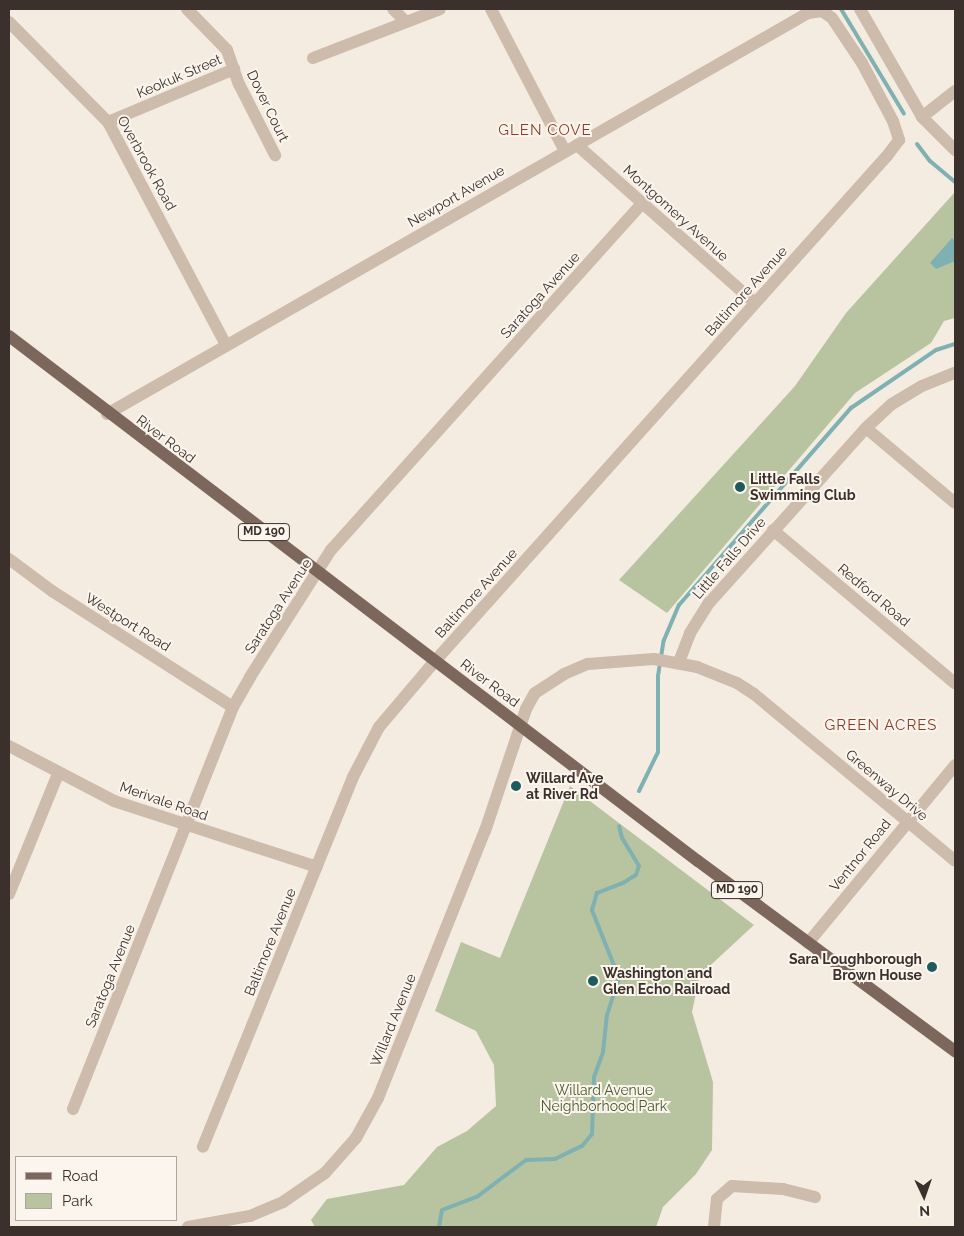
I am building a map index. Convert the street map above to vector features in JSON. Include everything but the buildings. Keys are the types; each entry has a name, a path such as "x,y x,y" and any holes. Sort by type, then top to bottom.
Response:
{"main road":[{"name":"River Road","path":"9,336 107,414 808,943 955,1051"}],"street":[{"name":"Dover Court","path":"186,9 227,50 234,70 275,155"},
{"path":"392,9 406,22"},
{"path":"313,58 440,9"},
{"path":"491,9 565,151"},
{"path":"860,9 922,117 955,150"},
{"name":"Newport Avenue","path":"107,414 225,343 808,13 822,11"},
{"name":"Baltimore Avenue","path":"203,1147 353,777 379,727 435,661 899,140 884,102 862,63 832,18 822,11"},
{"name":"Overbrook Road","path":"9,22 108,122 225,343"},
{"name":"Keokuk Street","path":"108,122 234,70"},
{"path":"922,117 955,91"},
{"name":"Montgomery Avenue","path":"577,145 755,303"},
{"name":"Saratoga Avenue","path":"73,1108 233,707 338,543 642,203"},
{"name":"Little Falls Drive","path":"674,661 709,603 866,428 892,404 922,386 955,373"},
{"path":"866,428 955,503"},
{"name":"Redford Road","path":"773,530 955,683"},
{"name":"Westport Road","path":"9,559 52,591 233,707"},
{"name":"Greenway Drive","path":"522,726 526,709 536,693 564,674 588,664 654,659 674,661 715,673 754,694 955,862"},
{"name":"Willard Avenue","path":"188,1227 250,1216 294,1197 334,1164 362,1128 378,1098 485,832 522,726"},
{"name":"Merivale Road","path":"9,746 58,774 114,801 317,867"},
{"name":"Ventnor Road","path":"808,943 955,764"},
{"path":"9,894 58,774"},
{"path":"714,1227 718,1199 732,1186 783,1189 815,1197"}],"green space":[{"name":"Little Falls Swimming Club","path":"955,192 955,318 944,321 931,343 855,393 667,613 619,580 795,386 846,313"},
{"name":"Willard Avenue Neighborhood Park","path":"570,786 754,925 700,975 692,1012 713,1082 712,1150 696,1174 663,1207 656,1227 315,1227 311,1220 327,1199 404,1185 437,1147 467,1131 496,1106 494,1065 476,1031 435,1011 461,942 500,958"}],"water":[{"path":"952,238 955,241 955,261 936,269 930,263"}],"waterway":[{"path":"841,9 904,114"},
{"path":"917,144 930,161 955,182"},
{"path":"639,791 658,752 658,676 664,640 679,605 851,408 936,350 955,344"},
{"path":"439,1227 442,1210 478,1196 526,1160 555,1159 582,1146 592,1134 594,1077 603,1052 607,1015 619,978 592,910 597,893 623,883 636,875 639,866 622,838 619,826"}],"place":[{"name":"Little Falls Swimming Club","path":"740,487"},
{"name":"Willard Ave at River Rd","path":"516,786"},
{"name":"Sara Loughborough Brown House","path":"932,967"},
{"name":"Washington and Glen Echo Railroad","path":"593,981"}],"district":[{"name":"GLEN COVE","path":"545,131"},
{"name":"GREEN ACRES","path":"881,726"}]}
